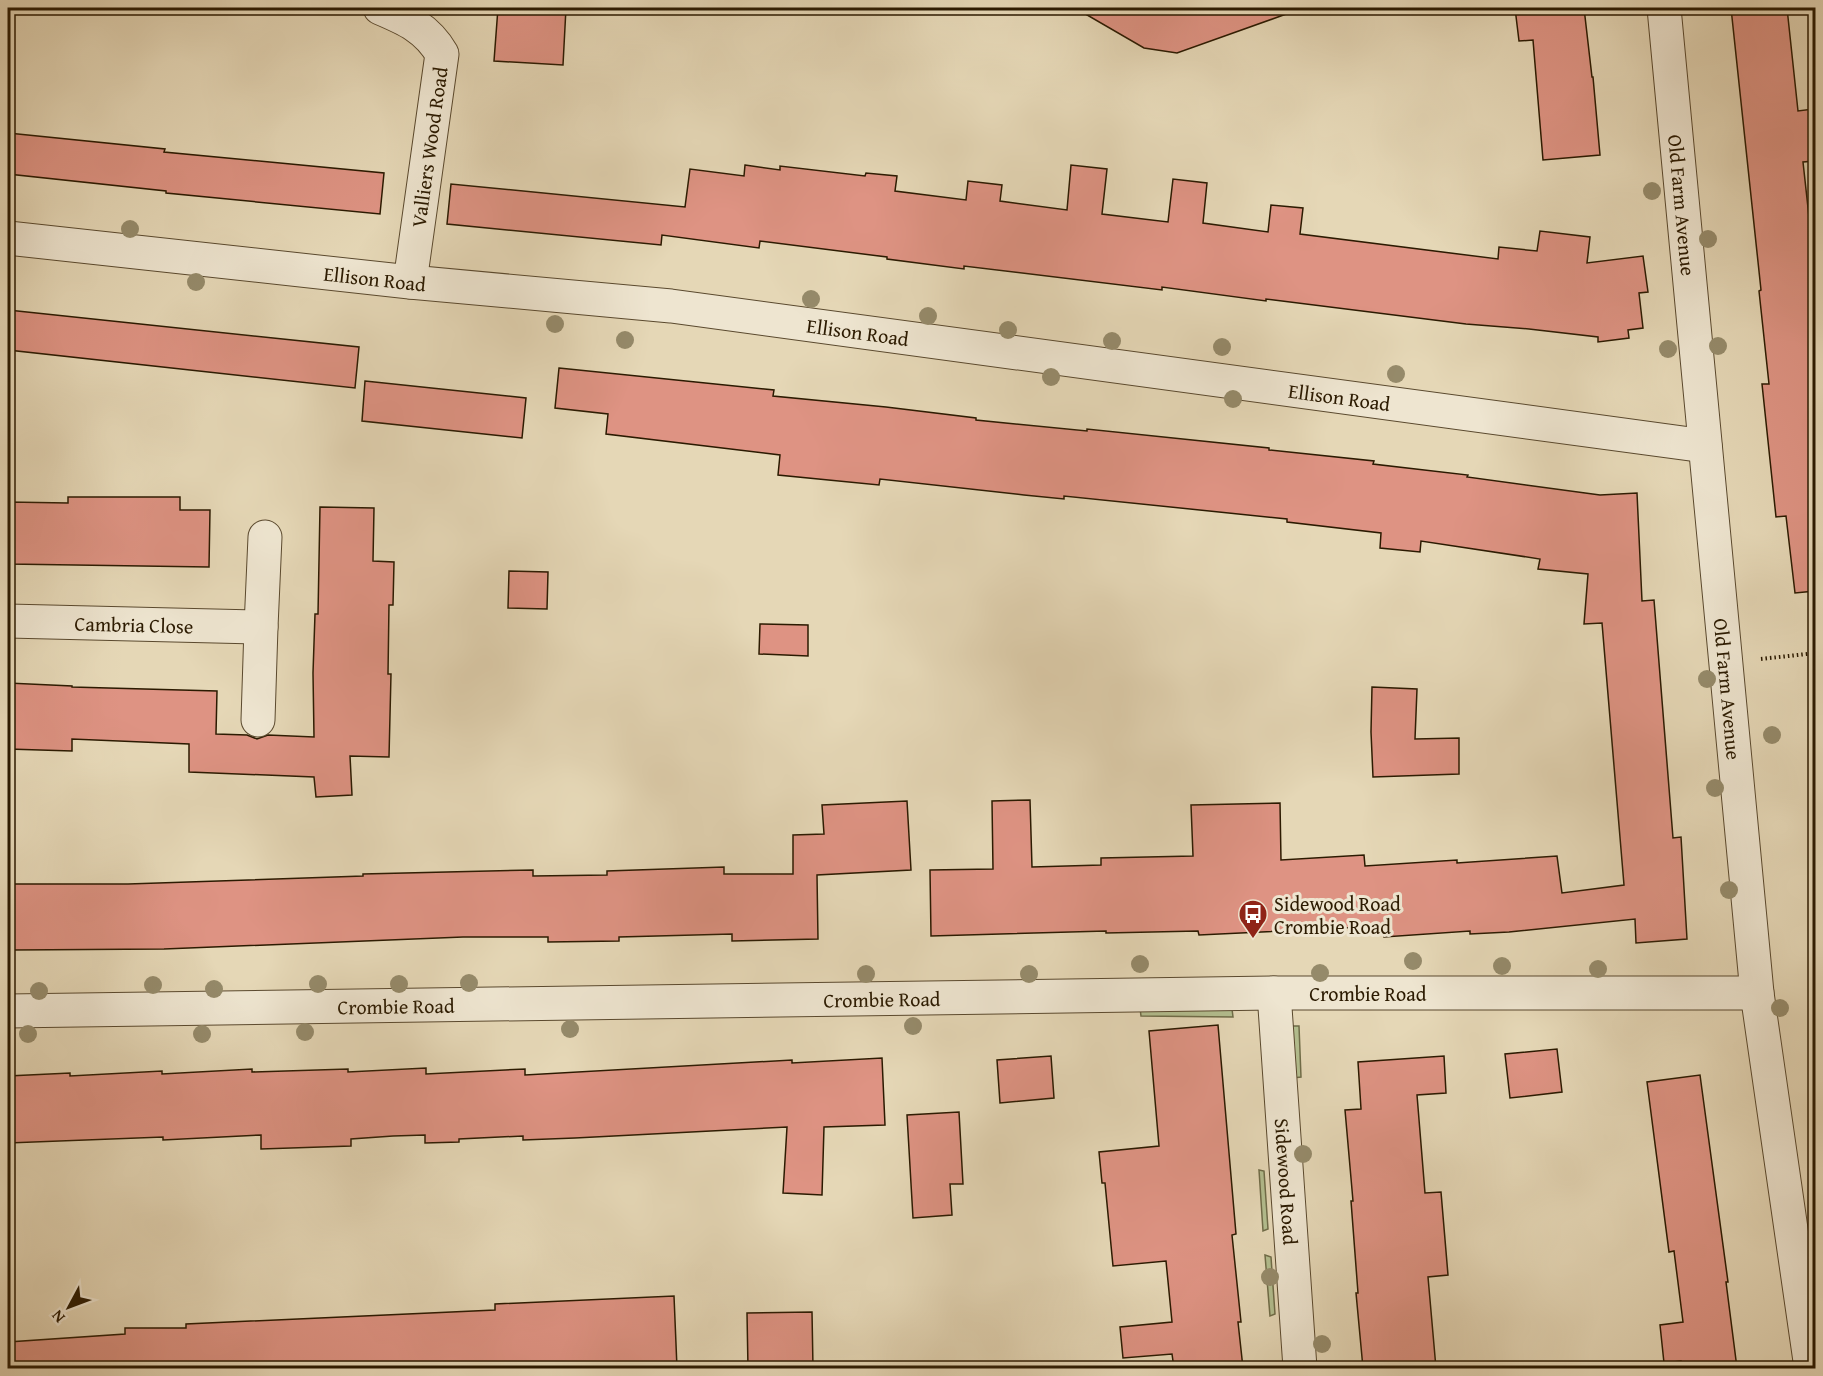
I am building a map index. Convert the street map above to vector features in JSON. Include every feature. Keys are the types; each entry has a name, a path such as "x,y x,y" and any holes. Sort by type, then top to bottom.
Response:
{"street":[{"name":"Valliers Wood Road","path":"380,8 420,27 434,40 442,54 410,282"},
{"name":"Old Farm Avenue","path":"1664,8 1757,993 1811,1368"},
{"name":"Ellison Road","path":"8,238 410,282 671,306 1704,446"},
{"path":"258,720 265,537"},
{"name":"Cambria Close","path":"8,621 261,627"},
{"name":"Crombie Road","path":"8,1011 1274,993 1757,993"},
{"name":"Sidewood Road","path":"1274,993 1300,1368"}],"path":[{"path":"1754,660 1815,653"}],"green space":[{"path":"1140,1008 1232,1009 1233,1017 1141,1016"},
{"path":"1290,1026 1299,1026 1301,1077 1293,1078"},
{"path":"1259,1170 1264,1171 1268,1229 1263,1231"},
{"path":"1265,1255 1271,1257 1275,1314 1270,1316"}],"building":[{"path":"498,8 566,8 563,65 494,61"},
{"path":"1075,8 1292,8 1292,12 1177,53 1144,48"},
{"path":"1515,8 1584,8 1600,155 1543,160 1533,40 1519,41"},
{"path":"1731,8 1787,8 1798,111 1813,109 1815,161 1803,162 1810,226 1815,225 1815,591 1795,593 1786,516 1776,517 1762,384 1769,384 1759,291 1761,290"},
{"path":"8,133 165,149 164,152 384,173 380,214 166,193 166,191 8,174"},
{"path":"745,165 780,170 780,166 865,176 866,173 897,176 895,191 966,200 968,181 1002,185 1000,201 1067,210 1071,165 1107,169 1102,214 1168,222 1173,179 1207,183 1203,223 1268,232 1271,205 1303,208 1300,234 1498,259 1499,247 1537,251 1540,231 1590,237 1587,263 1643,256 1648,292 1639,293 1643,328 1628,330 1629,338 1598,342 1598,337 1466,324 1162,287 1162,290 964,266 964,269 760,241 759,248 662,235 661,245 447,224 451,184 685,207 690,169 744,176"},
{"path":"8,310 359,347 355,388 8,350"},
{"path":"559,368 774,390 773,396 886,407 976,418 976,420 1269,448 1269,450 1374,461 1373,464 1468,475 1467,477 1600,495 1637,493 1642,601 1654,600 1673,838 1681,837 1687,939 1636,943 1635,919 1509,932 1470,934 1470,931 1384,937 1383,926 1199,935 1198,931 1106,933 1106,931 931,936 930,870 993,869 992,801 1030,800 1032,867 1101,865 1101,858 1193,856 1191,805 1280,803 1281,860 1364,855 1365,866 1557,856 1562,893 1624,885 1602,623 1584,624 1588,574 1538,569 1540,559 1421,541 1420,552 1380,548 1381,533 1287,522 1287,519 1064,496 1064,499 880,479 879,485 778,475 780,455 606,434 608,414 555,408"},
{"path":"365,381 526,398 522,438 362,421"},
{"path":"68,497 180,497 180,510 210,510 209,567 8,564 8,502 68,503"},
{"path":"320,507 374,508 373,561 394,562 393,605 389,605 388,674 391,674 389,757 350,756 352,795 316,797 314,777 189,772 189,744 72,739 72,751 8,749 8,683 217,691 216,734 247,735 257,739 268,735 314,737 313,673 315,614 318,614"},
{"path":"509,571 548,572 547,609 508,608"},
{"path":"760,624 808,625 808,656 759,654"},
{"path":"1372,687 1417,689 1415,739 1459,738 1459,774 1373,777"},
{"path":"907,801 911,870 817,875 818,939 732,941 732,934 619,937 619,941 548,942 548,937 463,937 164,949 12,950 11,884 128,884 363,876 363,874 533,870 533,876 607,875 607,871 724,867 724,874 793,874 793,835 824,834 822,805"},
{"path":"1218,1025 1236,1234 1232,1235 1243,1368 1174,1368 1172,1354 1123,1358 1120,1327 1172,1322 1166,1261 1113,1266 1105,1183 1102,1183 1099,1152 1159,1146 1149,1031"},
{"path":"1557,1049 1562,1092 1510,1098 1505,1054"},
{"path":"1051,1056 1054,1098 1000,1103 997,1060"},
{"path":"1444,1056 1446,1093 1417,1095 1425,1193 1441,1192 1448,1275 1428,1277 1436,1368 1363,1368 1345,1110 1361,1109 1358,1062"},
{"path":"882,1058 885,1125 824,1127 822,1195 783,1193 787,1127 523,1140 523,1136 425,1143 425,1135 393,1136 351,1139 351,1146 261,1149 261,1135 163,1140 163,1137 8,1143 8,1076 70,1073 70,1076 162,1071 162,1074 252,1069 252,1072 348,1069 348,1072 426,1068 426,1074 525,1069 525,1075 792,1060 792,1063"},
{"path":"1700,1075 1728,1282 1726,1282 1737,1368 1682,1368 1681,1361 1664,1363 1660,1325 1683,1322 1674,1251 1669,1252 1647,1082"},
{"path":"959,1112 963,1184 950,1184 952,1215 913,1218 907,1115"},
{"path":"674,1296 677,1368 8,1368 8,1342 125,1334 125,1328 186,1328 186,1324 495,1310 495,1304"},
{"path":"812,1312 813,1368 748,1368 747,1313"}],"place":[{"name":"Sidewood Road Crombie Road","path":"1253,940"}]}
